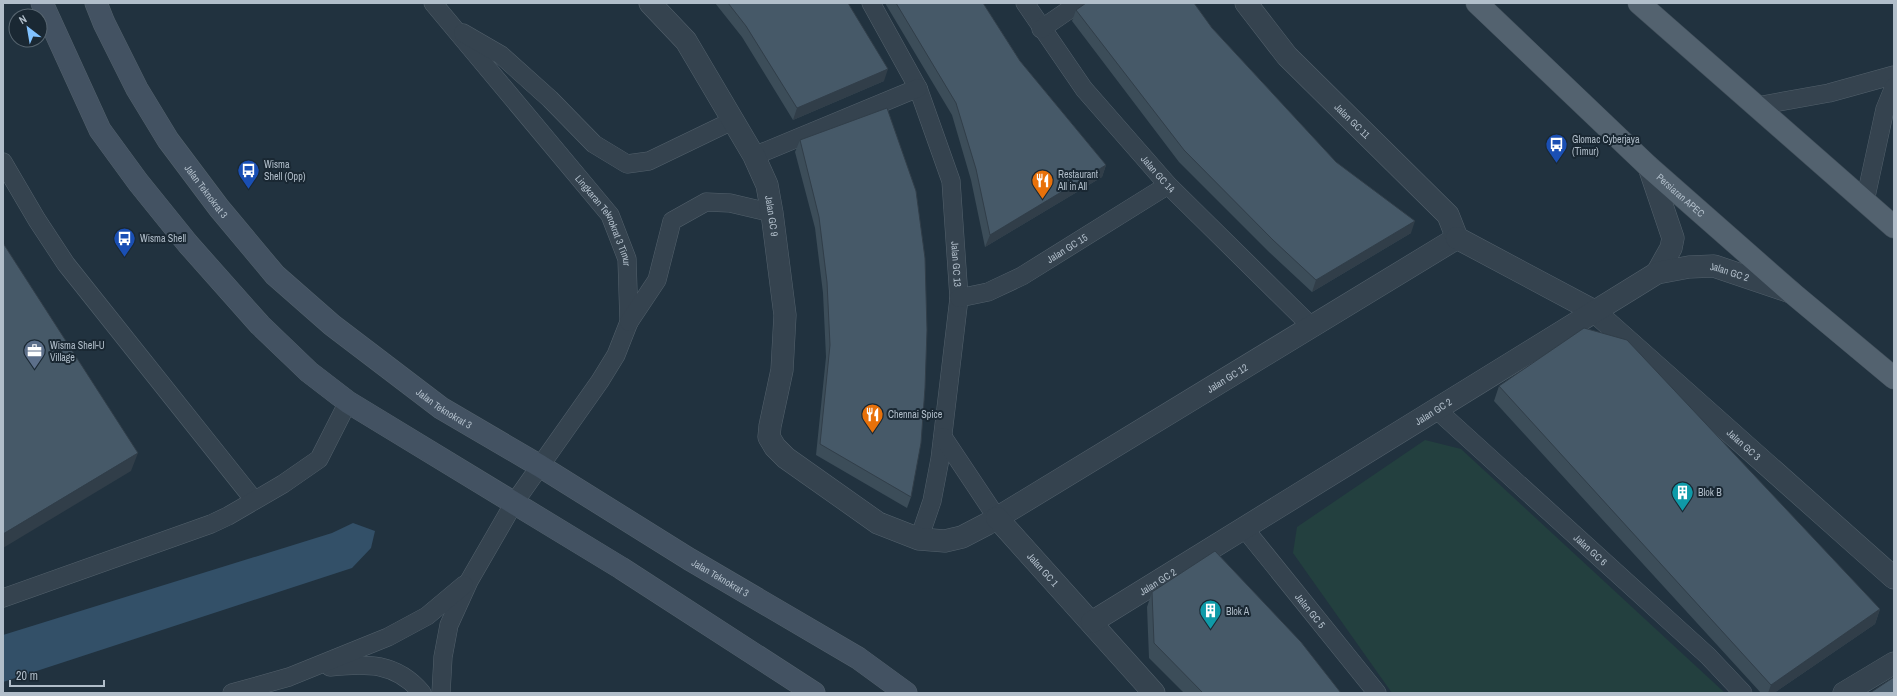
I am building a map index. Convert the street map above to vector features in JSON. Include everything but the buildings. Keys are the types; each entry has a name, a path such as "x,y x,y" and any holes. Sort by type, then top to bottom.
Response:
{"main road":[{"path":"42,3 100,130 138,182 188,244 260,325 309,372 348,402 621,568 814,693"},
{"name":"Jalan Teknokrat 3","path":"96,3 104,23 137,89 168,140 219,208 275,275 332,325 442,408 540,466 689,559 858,658 906,693"},
{"name":"Persiaran APEC","path":"1477,3 1649,167 1791,292 1894,378"},
{"path":"1640,3 1894,227"}],"street":[{"name":"Jalan GC 9","path":"650,3 686,41 754,156 767,185 785,315 782,370 769,437 775,447 786,458 878,524 919,539"},
{"name":"Jalan GC 11","path":"1246,3 1287,56 1448,215 1457,238"},
{"path":"1649,167 1673,238 1671,248 1661,266"},
{"name":"Jalan GC 3","path":"1457,238 1594,311 1894,578"},
{"name":"Jalan GC 12","path":"919,539 945,541 962,537 997,518 1457,238"},
{"name":"Jalan GC 2","path":"1092,622 1594,311 1661,266 1714,266 1791,292"},
{"name":"Jalan GC 1","path":"997,518 1092,622 1154,693"},
{"path":"1844,693 1894,663"}],"lane":[{"name":"Lingkaran Teknokrat 3 Timur","path":"433,3 610,215 627,259 629,322 616,356 514,503 469,581 449,624 443,657 441,693"},
{"name":"Jalan GC 13","path":"871,3 918,88 951,181 959,298 940,459 932,501 919,539"},
{"name":"Jalan GC 14","path":"1024,3 1041,29 1059,51 1084,89 1168,185 1312,327"},
{"path":"1041,29 1079,3"},
{"path":"452,27 501,55 550,99 594,144 628,164 649,161 732,121"},
{"path":"1757,106 1829,93 1894,75"},
{"path":"1865,201 1885,109 1894,87"},
{"path":"754,156 918,88"},
{"path":"3,162 37,220 66,264 254,500"},
{"name":"Jalan GC 15","path":"959,298 988,292 1022,276 1168,185"},
{"path":"629,322 656,280 672,220 706,202 730,203 772,213"},
{"path":"3,598 211,524 228,516 283,484 319,459 348,402"},
{"name":"Jalan GC 6","path":"1436,409 1708,656 1743,693"},
{"name":"Jalan GC 1","path":"943,436 997,518"},
{"name":"Jalan GC 5","path":"1244,528 1377,693"},
{"path":"288,677 388,637 412,625 427,616 469,581"},
{"path":"232,693 321,668 351,665 377,666 395,671 414,684 422,693"}],"green space":[{"path":"1425,440 1461,449 1725,693 1392,693 1293,553 1297,527"}],"water":[{"path":"353,523 375,531 371,548 352,568 3,682 3,635 332,533"}],"place":[{"name":"Glomac Cyberjaya (Timur)","path":"1557,164"},
{"name":"Wisma Shell (Opp)","path":"249,190"},
{"name":"Restaurant All in All","path":"1043,200"},
{"name":"Wisma Shell","path":"125,258"},
{"name":"Wisma Shell-U Village","path":"35,370"},
{"name":"Chennai Spice","path":"873,434"},
{"name":"Blok B","path":"1683,512"},
{"name":"Blok A","path":"1210,630"}]}
